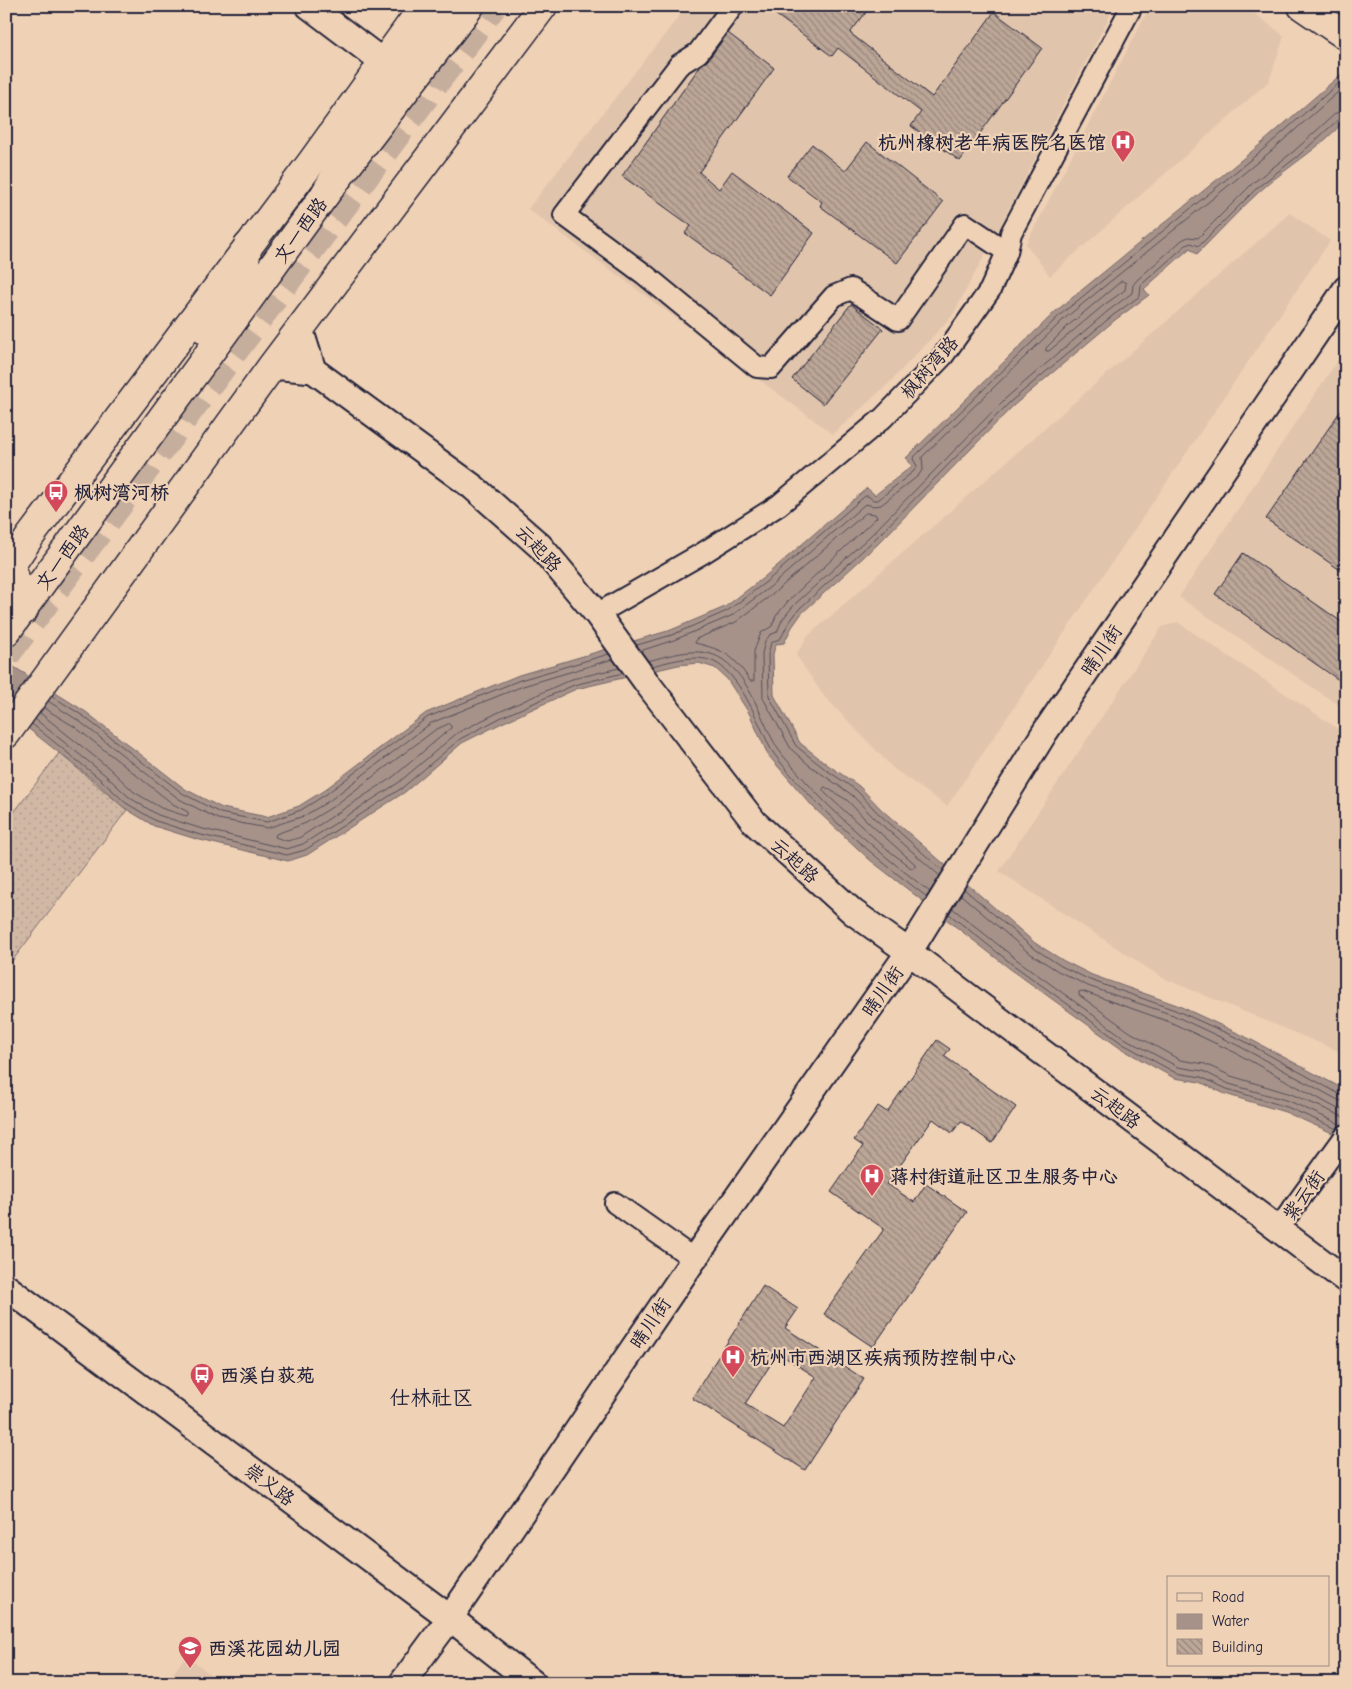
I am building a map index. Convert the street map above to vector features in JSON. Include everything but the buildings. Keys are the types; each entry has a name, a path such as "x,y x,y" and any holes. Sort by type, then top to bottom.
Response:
{"main road":[{"name":"文一西路","path":"15,603 11,565 29,538 311,163 424,6"},
{"path":"324,196 385,88 442,6"},
{"name":"文一西路","path":"15,603 186,386 324,196 470,6"},
{"path":"8,733 272,366 543,6"},
{"path":"1302,6 1346,36"},
{"path":"186,386 198,346 242,272 248,246"},
{"path":"6,632 15,603"}],"street":[{"path":"309,6 383,62"},
{"path":"733,6 698,53 678,65 564,216 644,274 757,366 771,368 834,296 851,289 898,320 965,224 1007,252"},
{"name":"枫树湾路","path":"597,614 703,553 779,504 883,418 943,356 990,290 1007,252 1012,233 1132,6"},
{"name":"晴川街","path":"402,1683 450,1618 694,1259 909,952 1045,732 1346,289"},
{"path":"272,366 314,370 300,329"},
{"name":"云起路","path":"314,370 473,487 540,546 597,614 647,684 755,823 853,912 1346,1280"},
{"name":"紫云街","path":"1278,1229 1346,1136"},
{"path":"615,1203 694,1259"},
{"name":"崇义路","path":"6,1287 450,1618 533,1683"}],"shaded area":[{"path":"687,6 1115,6 952,316 890,382 833,434 528,209"},
{"name":"杭州橡树老年病医院名医馆","path":"1150,6 1245,6 1284,36 1269,81 1050,276 1026,244"},
{"path":"1290,213 1330,241 947,806 894,769 824,696 796,655 807,637"},
{"path":"1346,348 1346,710 1179,597"},
{"path":"1177,622 1346,734 1346,1054 1163,978 999,871 1162,627"},
{"path":"59,753 127,810 6,969 6,823"},
{"name":"西溪花园幼儿园","path":"186,1656 222,1683 166,1683"}],"water":[{"path":"1346,70 1346,119 1326,139 1260,191 1197,254 1190,248 1144,289 1149,295 1115,320 1013,406 878,544 802,613 784,643 776,644 773,654 774,695 800,743 859,786 882,810 1035,943 1092,975 1177,1005 1244,1036 1336,1085 1346,1092 1346,1139 1285,1112 1225,1094 1200,1082 1174,1078 1120,1048 1009,968 870,860 813,807 768,755 749,713 727,679 715,668 699,663 678,665 576,689 462,743 405,792 307,855 288,861 196,839 154,826 123,807 96,782 6,711 6,662 86,712 185,789 222,808 267,817 299,806 323,791 426,713 519,675 671,630 725,607 763,578 867,488 875,495 912,466 906,458 1056,311 1262,143"}],"tunnel":[{"path":"6,655 493,6"}],"place":[{"name":"杭州橡树老年病医院名医馆","path":"1123,163"},
{"name":"枫树湾河桥","path":"56,513"},
{"name":"蒋村街道社区卫生服务中心","path":"872,1197"},
{"name":"杭州市西湖区疾病预防控制中心","path":"733,1378"},
{"name":"西溪白荻苑","path":"202,1396"},
{"name":"西溪花园幼儿园","path":"190,1669"}],"district":[{"name":"仕林社区","path":"431,1398"}]}
